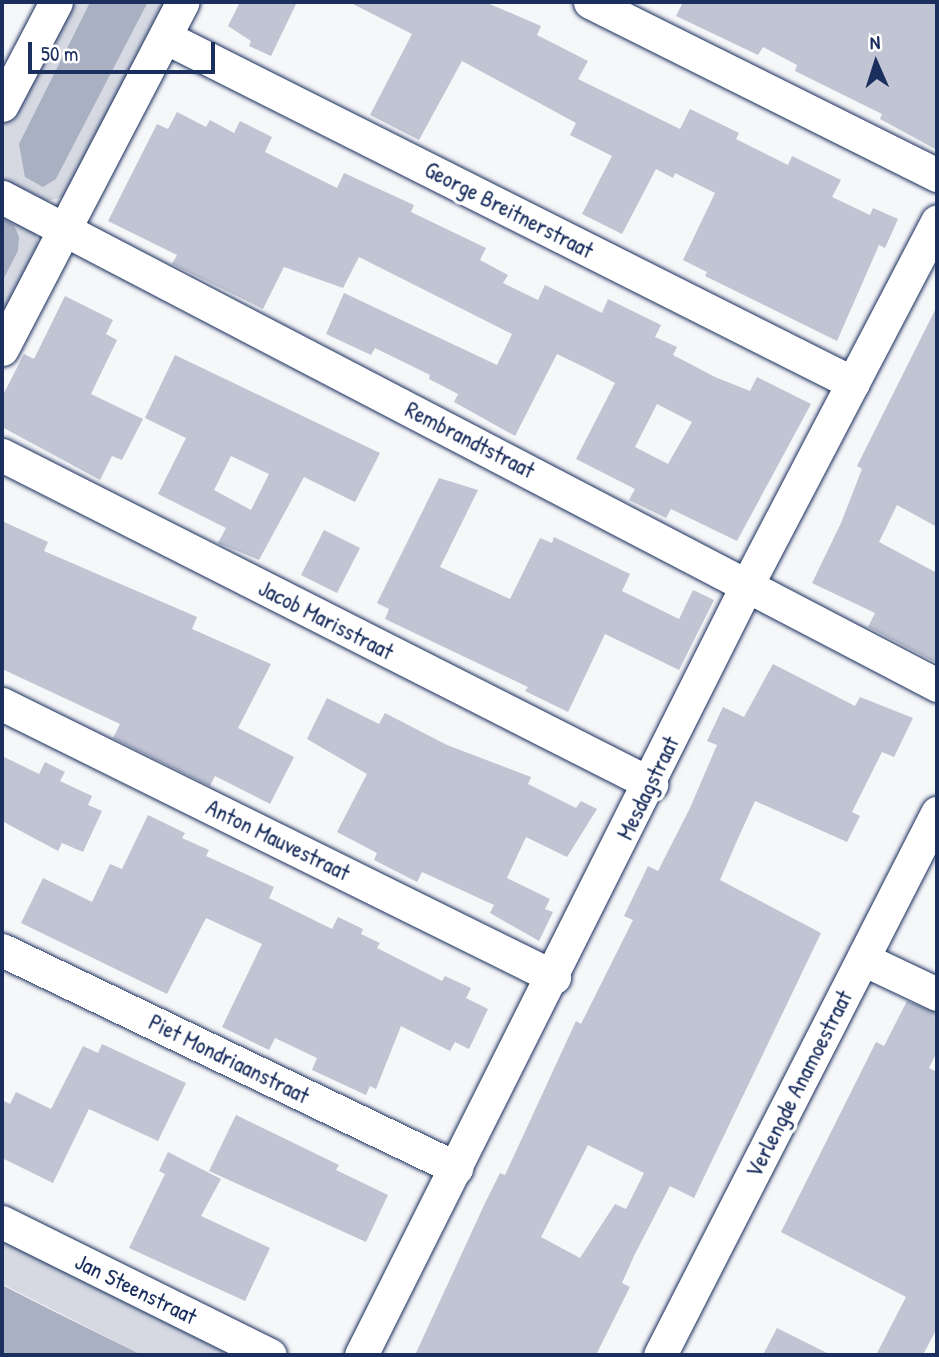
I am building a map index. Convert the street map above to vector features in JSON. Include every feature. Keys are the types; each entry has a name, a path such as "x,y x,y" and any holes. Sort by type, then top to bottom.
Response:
{"street":[{"path":"2,105 56,2"},
{"path":"2,349 183,2"},
{"path":"590,2 937,175"},
{"name":"George Breitnerstraat","path":"165,37 853,383"},
{"name":"Rembrandtstraat","path":"2,197 748,583 937,685"},
{"name":"Mesdagstraat","path":"360,1355 651,785 748,583 937,221"},
{"name":"Jacob Marisstraat","path":"2,455 651,785"},
{"name":"Anton Mauvestraat","path":"2,704 554,977"},
{"name":"Verlengde Anamoestraat","path":"660,1355 937,813"},
{"name":"Piet Mondriaanstraat","path":"2,950 456,1168"},
{"path":"863,959 937,995"},
{"name":"Jan Steenstraat","path":"2,1222 270,1355"}],"shaded area":[{"path":"66,2 90,2 66,49 56,179 148,2 169,2 64,197 40,203 2,183 2,123"},
{"path":"2,209 34,228 38,253 2,321 2,282 18,251 14,225 2,218"},
{"path":"2,1240 239,1355 142,1355 2,1284"}],"water":[{"path":"90,2 148,2 56,179 43,187 25,177 19,144"},
{"path":"2,218 14,225 19,237 18,251 2,282"},
{"path":"2,1285 53,1311 142,1355 2,1355"}],"building":[{"path":"240,2 297,2 271,56 249,46 251,41 228,26"},
{"path":"349,2 485,2 541,26 537,35 588,61 578,79 680,129 690,109 739,133 736,139 788,165 792,156 841,180 832,197 870,215 873,208 898,219 885,248 879,245 837,341 705,276 707,272 683,260 715,193 675,173 673,178 656,169 622,234 582,214 612,156 570,135 576,123 462,61 419,140 370,115 412,34"},
{"path":"683,2 937,2 937,150 880,119 882,114 795,71 797,65 763,47 758,55 676,16"},
{"path":"177,112 206,127 210,120 234,133 240,121 272,137 265,152 337,188 344,173 414,205 411,212 486,248 480,260 508,275 503,283 538,300 545,285 602,313 608,299 661,325 655,337 677,347 673,355 715,377 750,391 757,377 811,404 737,541 671,509 666,518 629,500 635,489 576,459 615,383 592,371 557,354 515,436 454,402 458,394 429,379 430,375 375,348 371,355 326,334 344,293 497,365 512,334 359,257 343,288 284,267 263,309 172,264 177,255 108,221 157,124 168,129","holes":["657,404 692,422 668,464 635,447"]},
{"path":"65,296 113,320 106,334 117,340 91,394 143,419 122,460 112,456 100,480 2,427 2,397 24,354 34,359"},
{"path":"937,306 937,527 897,505 879,542 937,573 937,663 868,627 875,613 812,583 841,523 862,469 857,466"},
{"path":"175,355 380,453 355,502 304,477 259,560 218,543 226,528 158,494 186,438 145,418","holes":["231,456 269,474 251,510 214,490"]},
{"path":"439,478 478,490 440,567 510,599 540,538 552,543 554,537 630,574 622,591 679,619 693,590 714,600 679,670 605,634 568,712 525,691 528,687 385,619 389,609 377,603"},
{"path":"2,521 48,542 44,551 197,617 192,629 271,664 238,728 294,757 270,804 215,776 210,786 113,738 120,724 2,669"},
{"path":"324,530 360,548 337,593 301,575"},
{"path":"773,664 855,706 860,697 913,718 894,757 882,752 852,812 860,816 847,842 755,801 720,880 821,933 694,1198 670,1186 622,1283 630,1287 596,1355 415,1355 500,1173 505,1175 576,1021 581,1024 633,920 624,916 648,866 658,871 690,808 717,745 707,741 723,707 744,717","holes":["588,1145 644,1173 626,1209 615,1204 580,1258 541,1237"]},
{"path":"327,698 379,724 385,713 447,745 531,777 528,784 576,808 581,801 597,809 567,857 526,837 507,878 550,899 545,909 553,912 539,941 490,913 494,905 422,872 417,882 374,860 377,853 337,832 367,774 307,739"},
{"path":"2,756 39,774 45,762 65,772 60,781 92,796 88,805 102,811 83,852 62,843 58,851 2,821"},
{"path":"148,815 185,833 182,838 209,850 206,856 274,887 269,898 332,929 338,917 363,929 361,934 380,943 377,948 442,981 445,976 471,988 466,998 488,1009 469,1049 455,1042 450,1051 401,1026 376,1089 370,1086 366,1095 312,1070 317,1058 275,1038 269,1050 222,1027 262,944 206,918 167,994 21,923 43,878 92,902 110,864 122,869"},
{"path":"907,1001 937,1013 937,1052 929,1068 937,1072 937,1328 923,1355 876,1355 906,1297 781,1232 876,1042 884,1046"},
{"path":"102,1044 186,1083 158,1141 89,1109 53,1183 2,1158 2,1100 10,1104 16,1092 51,1109 83,1046 98,1053"},
{"path":"236,1115 339,1165 336,1170 388,1195 366,1242 209,1171"},
{"path":"168,1152 221,1179 201,1216 270,1248 245,1301 129,1248 165,1174 159,1171"},
{"path":"777,1328 831,1355 763,1355"}]}
